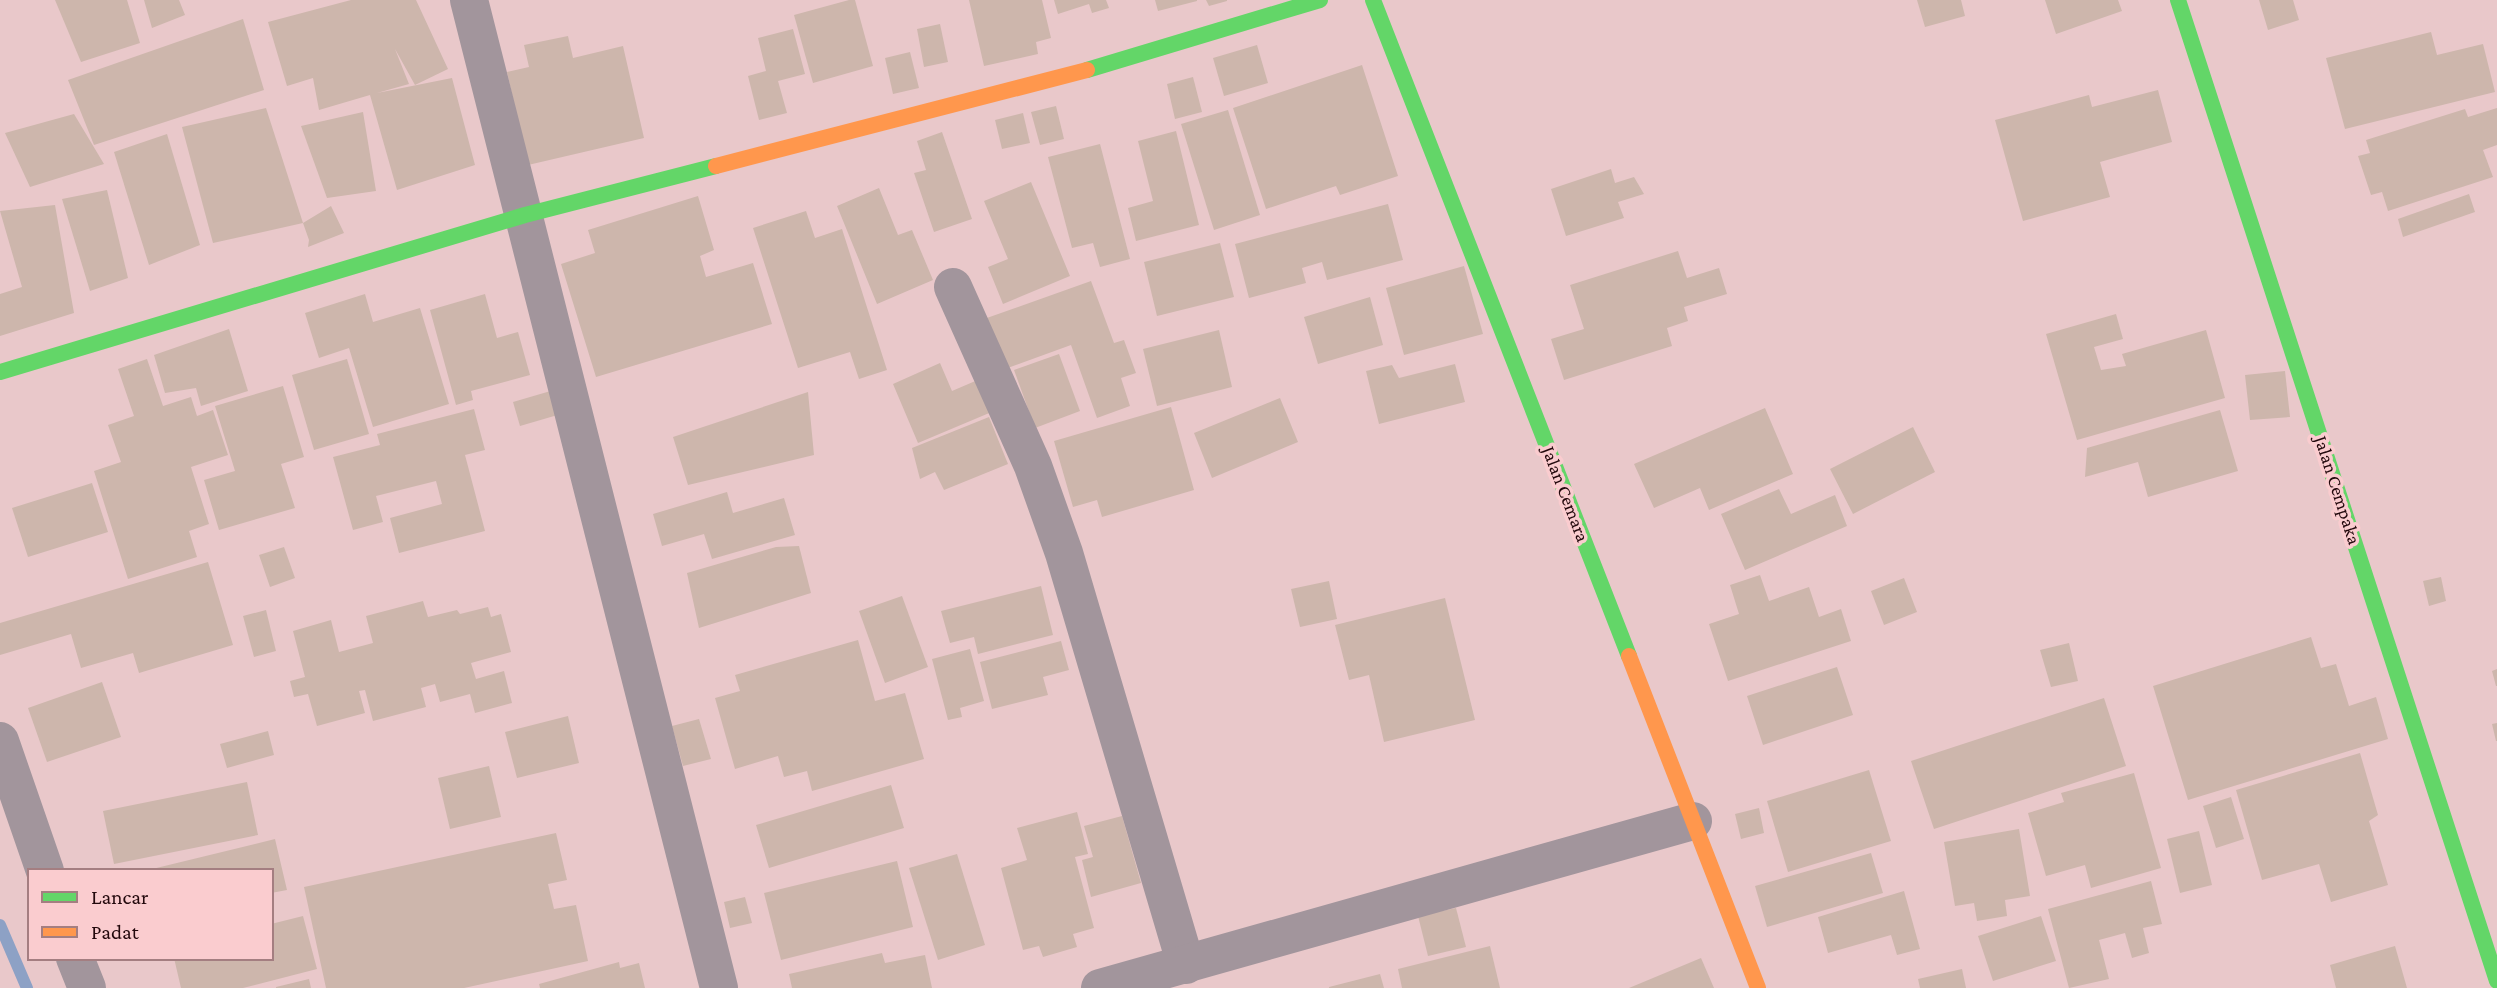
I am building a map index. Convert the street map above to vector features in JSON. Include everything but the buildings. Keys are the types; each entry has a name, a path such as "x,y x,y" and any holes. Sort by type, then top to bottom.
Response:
{"street":[{"path":"469,0 719,988"},
{"path":"0,372 525,215 1065,76 1320,0"},
{"name":"Jalan Cemara","path":"1373,0 1758,988"},
{"name":"Jalan Cempaka","path":"2178,0 2497,981"},
{"path":"953,286 1033,466 1064,553 1186,965"},
{"path":"0,741 44,869"},
{"path":"1100,988 1693,821"},
{"path":"76,960 87,988"}],"waterway":[{"path":"0,925 27,988"}],"traffic: fast":[{"path":"1087,70 1320,0"},
{"path":"1373,0 1629,656"},
{"path":"2178,0 2497,981"},
{"path":"0,372 525,215 716,166"}],"traffic: slow":[{"path":"716,166 1087,70"},
{"path":"1629,656 1758,988"}]}
